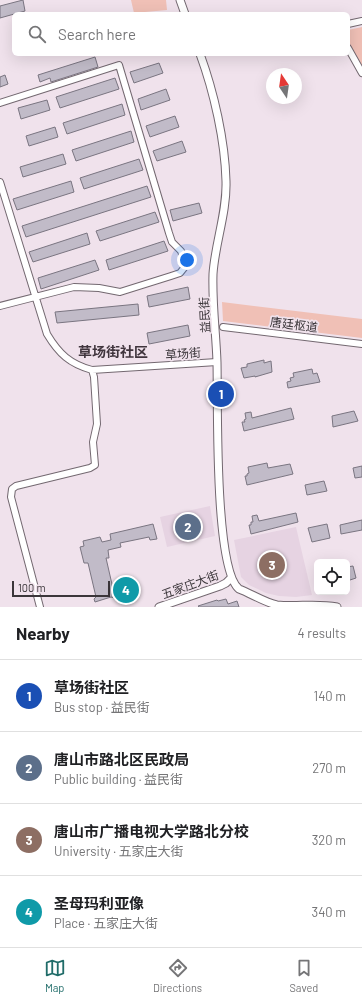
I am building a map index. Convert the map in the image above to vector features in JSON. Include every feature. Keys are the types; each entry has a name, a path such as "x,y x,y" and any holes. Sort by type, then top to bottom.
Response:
{"street":[{"path":"180,0 184,12"},
{"path":"350,24 362,21"},
{"path":"350,52 362,73"},
{"name":"益民街","path":"201,56 210,86 218,124 224,156 226,183 213,274 217,362 218,462 224,546 231,578"},
{"path":"0,103 119,65 169,234 172,242 181,251 186,264 180,272 171,276 120,292 99,288 74,288 0,306"},
{"name":"草场街","path":"0,182 47,334 55,346 67,358 78,366 92,370 217,362"},
{"name":"唐廷枢道","path":"223,327 362,344"},
{"path":"40,607 10,497 12,489 16,486 90,468 95,465 93,442 97,424 94,377 92,370"},
{"name":"五家庄大街","path":"159,607 220,586 231,578 235,586 239,589 275,606 337,607"}],"shaded area":[{"path":"131,0 166,0 167,10 134,12"},
{"path":"362,27 362,66 350,45 350,30"},
{"path":"222,302 362,319 362,338 223,321"},
{"path":"210,506 215,536 167,547 160,517"},
{"path":"296,527 312,595 296,597 279,596 266,593 249,585 241,577 234,540"}],"building":[{"path":"23,0 25,11 12,12 12,15 0,18 0,6"},
{"path":"95,57 98,67 51,82 50,78 40,82 38,75"},
{"path":"159,63 163,73 134,83 130,72"},
{"path":"5,75 8,84 0,87 0,77"},
{"path":"115,78 119,89 60,108 56,97"},
{"path":"166,89 170,100 141,110 138,99"},
{"path":"47,100 50,110 21,119 18,108"},
{"path":"122,104 125,115 67,134 63,123"},
{"path":"175,116 179,127 150,137 146,126"},
{"path":"55,127 58,137 29,146 26,136"},
{"path":"131,131 134,142 76,161 72,150"},
{"path":"182,141 186,152 157,161 153,151"},
{"path":"63,154 66,164 23,177 20,167"},
{"path":"139,159 143,170 84,189 80,178"},
{"path":"71,181 74,192 17,210 13,199"},
{"path":"147,186 151,197 26,237 22,226"},
{"path":"199,203 202,213 173,221 170,210"},
{"path":"155,212 159,222 100,241 96,231"},
{"path":"87,233 90,244 33,262 29,252"},
{"path":"164,241 168,251 109,270 106,260"},
{"path":"95,260 99,270 41,289 38,278"},
{"path":"188,287 190,299 149,307 147,296"},
{"path":"138,304 139,315 57,323 55,312"},
{"path":"188,325 190,336 149,344 147,333"},
{"path":"264,360 264,363 271,361 272,372 255,377 244,378 241,368 247,367 247,364"},
{"path":"312,369 313,374 317,373 320,382 288,388 287,382 291,381 290,378 294,377 293,373"},
{"path":"291,408 294,419 244,431 242,422 245,422 244,420 246,419 245,413 251,412 252,418"},
{"path":"354,411 358,421 333,427 332,416"},
{"path":"267,463 268,468 290,464 293,474 247,485 245,476 249,473 248,467"},
{"path":"362,466 362,477 355,478 353,468"},
{"path":"324,481 327,491 307,495 305,485"},
{"path":"296,513 298,522 251,534 249,525 253,522 252,516 257,515 259,521"},
{"path":"362,520 362,530 341,534 340,525"},
{"path":"153,524 157,539 150,540 149,537 120,543 121,547 108,550 109,558 106,558 114,593 117,597 111,597 95,602 94,599 96,597 88,563 84,563 80,547 84,546 83,541 100,537 102,542 111,540 110,534"},
{"path":"327,524 330,538 312,542 308,528"},
{"path":"350,566 353,566 356,578 350,580"},
{"path":"226,599 228,604 237,601 239,607 198,606 217,600"}],"place":[{"name":"草场街社区","path":"221,394"},
{"name":"唐山市路北区民政局","path":"188,527"},
{"name":"唐山市广播电视大学路北分校","path":"272,565"},
{"name":"圣母玛利亚像","path":"126,590"}],"district":[{"name":"草场街社区","path":"113,351"}]}
